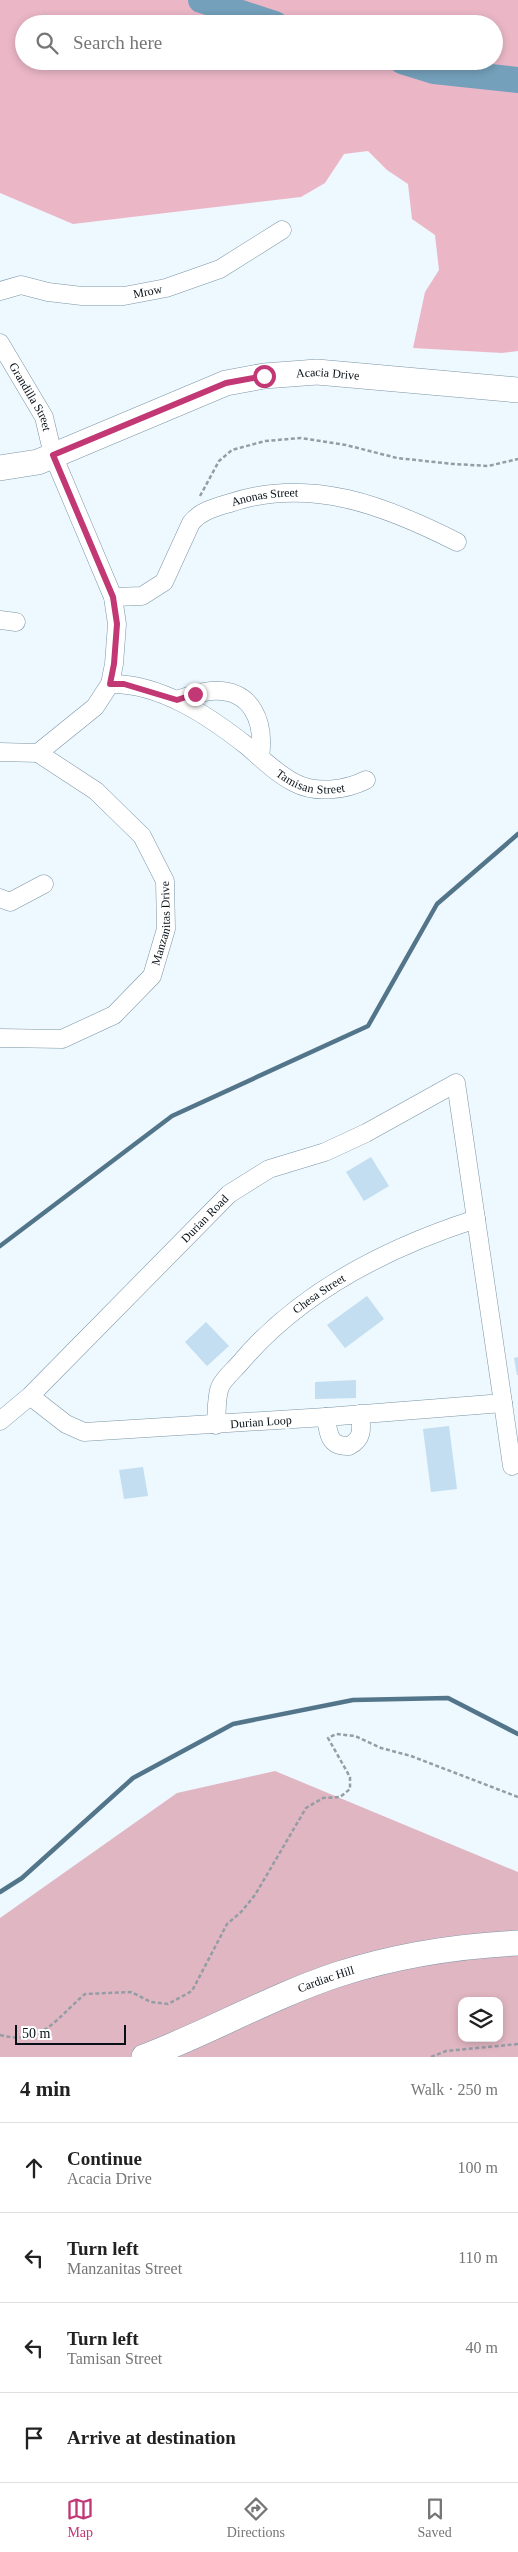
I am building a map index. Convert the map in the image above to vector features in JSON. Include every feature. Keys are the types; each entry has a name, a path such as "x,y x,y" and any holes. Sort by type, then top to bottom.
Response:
{"street":[{"name":"Mrow","path":"0,291 21,285 65,294 124,296 166,288 220,269 282,230"},
{"name":"Grandilla Street","path":"0,343 44,417 43,459 113,597 117,624 114,664 110,684"},
{"name":"Acacia Drive","path":"0,468 43,459 226,383 264,376 317,372 518,390"},
{"name":"Acacia Drive","path":"0,459 43,459"},
{"name":"Anonas Street","path":"197,515 249,496 283,493 341,496 375,505 412,519 457,542"},
{"path":"113,597 142,596 164,582 190,523 197,515"},
{"path":"0,752 38,753 95,707 110,684"},
{"name":"Tamisan Street","path":"110,684 124,684 177,700 214,721 297,784 335,789 354,786 366,780"},
{"path":"177,700 211,691 243,698 256,713 261,727 263,739 260,757"},
{"name":"Manzanitas Drive","path":"0,1038 62,1039 114,1015 152,976 166,929 165,881 142,836 96,791 38,753"},
{"path":"0,898 10,902 44,884"},
{"name":"Durian Road","path":"0,1422 30,1396 230,1194 269,1169 324,1152 366,1133 456,1084 476,1219"},
{"path":"476,1219 512,1466"},
{"name":"Chesa Street","path":"216,1425 220,1386 249,1352 298,1308 341,1280 397,1249 433,1233 476,1219"},
{"name":"Durian Loop","path":"30,1396 66,1424 84,1432 216,1425 502,1403"},
{"path":"326,1417 331,1440 342,1446 349,1446 360,1438 362,1432 360,1414"},
{"name":"Cardiac Hill","path":"144,2057 329,1978 370,1964 446,1948 518,1943"}],"path":[{"path":"197,515 199,497 219,461 232,450 265,441 301,438 346,445 397,458 453,464 488,466 518,459"},
{"path":"0,2035 27,2039 45,2030 85,1994 131,1992 151,2002 168,2004 192,1991 227,1924 255,1895 306,1808 323,1798 340,1797 350,1789 350,1777 328,1738 336,1734 355,1736 381,1748 411,1756 518,1797"},
{"path":"431,2057 446,2051 518,2044"}],"shaded area":[{"path":"0,0 518,0 518,351 502,353 413,348 425,292 439,270 435,235 412,219 408,184 387,170 368,151 344,154 325,183 301,197 73,224 0,193"},
{"path":"275,1771 518,1872 518,2057 0,2057 0,1918 177,1793"}],"building":[{"path":"371,1157 389,1186 364,1201 346,1172"},
{"path":"367,1296 384,1319 345,1348 327,1325"},
{"path":"206,1322 229,1346 207,1366 185,1342"},
{"path":"518,1357 518,1375 517,1375 514,1358"},
{"path":"356,1380 356,1398 315,1399 315,1382"},
{"path":"449,1426 457,1489 431,1492 423,1429"},
{"path":"143,1467 148,1496 124,1499 119,1470"}],"waterway":[{"path":"201,0 247,15"},
{"path":"431,70 518,80"},
{"path":"0,1246 172,1116 368,1026 437,904 518,834"},
{"path":"0,1892 22,1878 133,1778 233,1724 353,1700 448,1698 518,1734"}],"route":[{"path":"195,694 177,700 124,684 110,684 114,664 117,624 113,597 53,455 226,383 264,376"}]}
